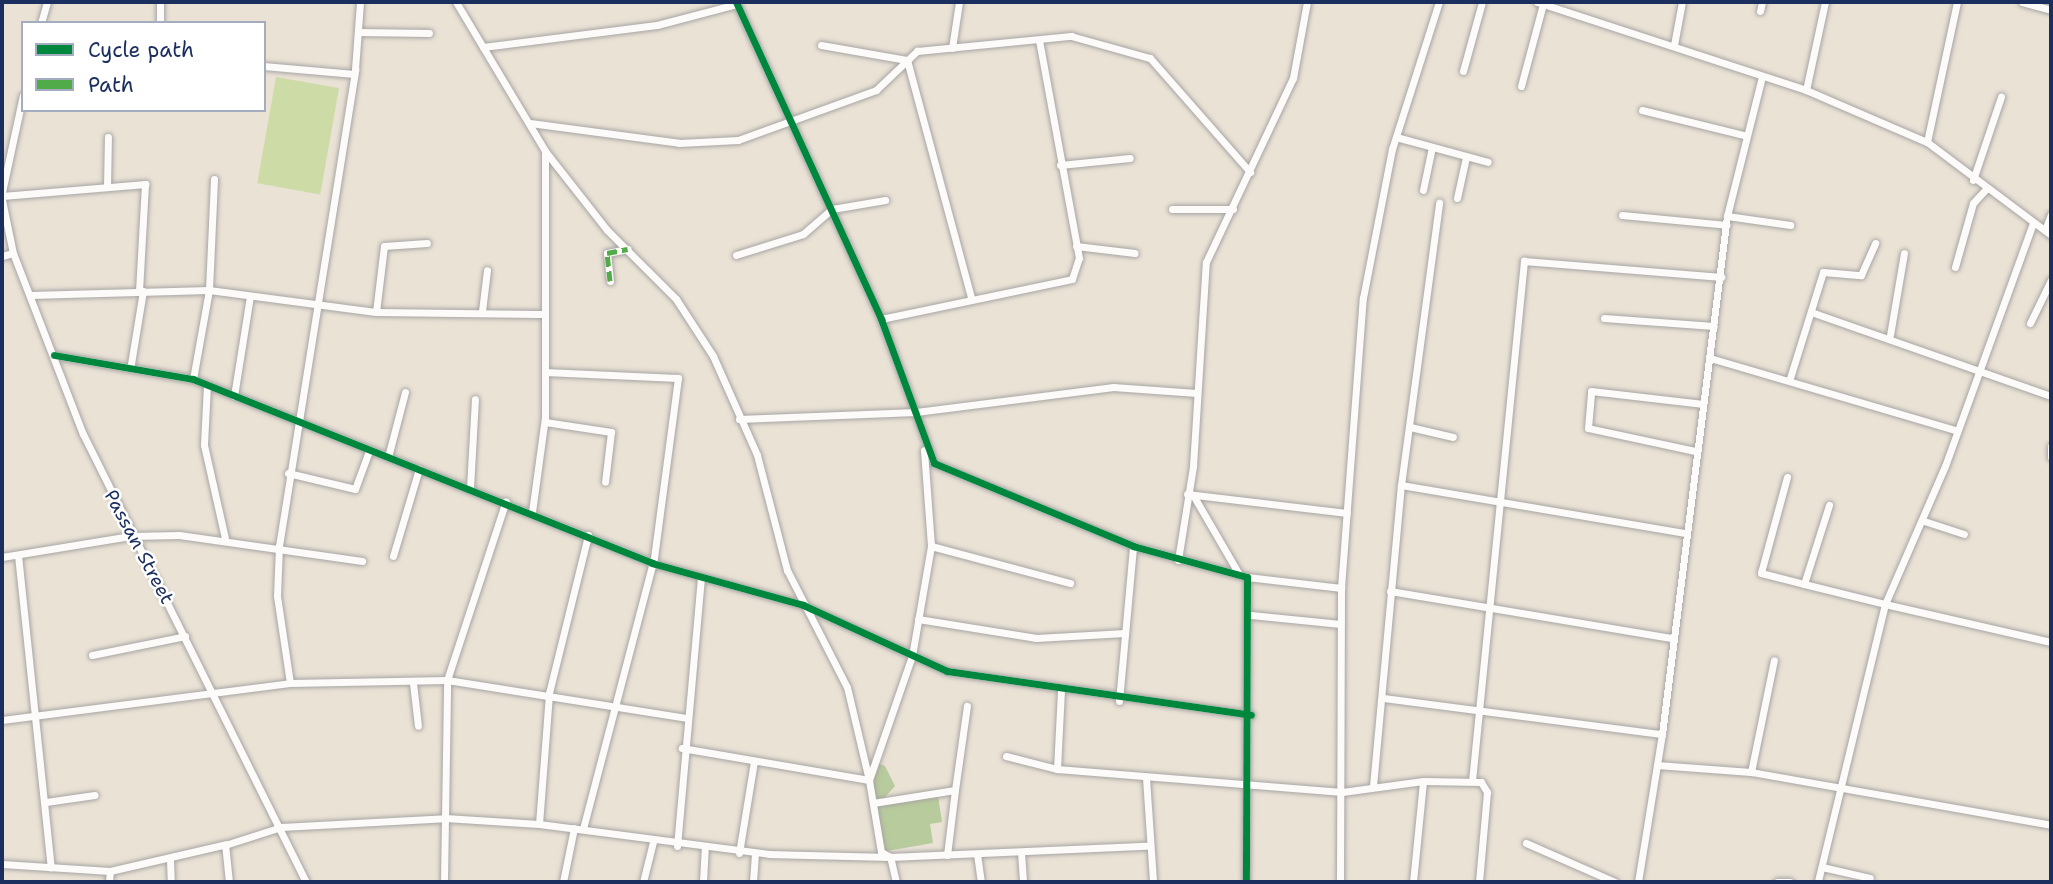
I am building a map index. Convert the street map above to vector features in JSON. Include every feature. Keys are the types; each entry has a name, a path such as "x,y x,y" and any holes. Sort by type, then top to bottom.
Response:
{"street":[{"path":"42,21 47,2"},
{"path":"160,2 160,21"},
{"path":"290,683 277,596 279,546 294,422 354,74 360,2"},
{"path":"456,2 545,151 628,249 676,299 713,356 757,455 777,537 803,605 847,687 869,779 881,852 890,857 895,882"},
{"path":"952,48 960,2"},
{"path":"1178,560 1190,495 1199,296 1206,262 1293,78 1307,2"},
{"path":"1340,882 1341,588 1363,298 1396,137 1439,2"},
{"path":"1463,71 1482,2"},
{"path":"1674,44 1682,2"},
{"path":"1760,11 1762,2"},
{"path":"1806,90 1825,2"},
{"path":"1927,142 1957,2"},
{"path":"2022,2 2051,10"},
{"path":"483,47 657,25 736,3 881,319 916,412 924,446 931,546 912,656 869,779"},
{"path":"1521,86 1540,3 1674,44 1806,90 1927,142 1973,180 2048,233 2051,214"},
{"path":"358,32 429,33"},
{"path":"530,123 709,144 876,90 917,51 1071,37 1150,58 1250,172"},
{"path":"881,319 971,297 1061,284 1076,268 1076,246 1039,41"},
{"path":"821,45 907,60"},
{"path":"907,60 971,297"},
{"path":"266,66 354,74"},
{"path":"1638,882 1662,734 1684,533 1721,277 1727,216 1744,135 1762,76"},
{"path":"1973,180 2001,97"},
{"path":"21,104 2,196 139,183 148,190 141,291 131,364"},
{"path":"1642,110 1744,135"},
{"path":"107,187 108,137"},
{"path":"1396,137 1488,162"},
{"path":"1423,190 1432,148"},
{"path":"532,512 545,422 545,151"},
{"path":"1457,198 1466,157"},
{"path":"1060,164 1130,158"},
{"path":"193,379 209,290 214,178"},
{"path":"1955,267 1973,203 1986,189"},
{"name":"Passan Street","path":"2,196 13,253 130,536 215,692 306,882"},
{"path":"736,255 803,233 832,209 885,200"},
{"path":"1373,786 1401,485 1439,203"},
{"path":"1172,209 1233,209"},
{"path":"1622,215 1727,225"},
{"path":"1727,216 1790,225"},
{"path":"1818,882 1885,604 1924,520 1976,366 2033,223"},
{"path":"376,312 384,246 427,243"},
{"path":"1790,378 1822,272 1861,275 1875,243"},
{"path":"1076,246 1135,253"},
{"path":"610,281 607,253 628,249"},
{"path":"2,256 13,253"},
{"path":"1890,335 1904,253"},
{"path":"1472,781 1486,607 1501,502 1524,261 1721,277"},
{"path":"482,311 486,270"},
{"path":"2031,323 2051,280"},
{"path":"30,295 209,290 376,312 482,311 545,314"},
{"path":"234,396 250,296"},
{"path":"1811,312 1890,335 2051,396"},
{"path":"1604,318 1714,327"},
{"path":"54,355 131,364 193,379 294,422 506,501 652,563 803,605 947,671 1119,701 1251,715"},
{"path":"1710,358 1790,378 1954,430"},
{"path":"545,372 677,376 652,563 563,882"},
{"path":"207,385 204,445 225,538"},
{"path":"739,419 916,412 1113,387 1196,393"},
{"path":"1695,451 1588,428 1591,391 1703,404"},
{"path":"388,457 405,392"},
{"path":"470,488 475,399"},
{"path":"545,422 611,432 605,482"},
{"path":"1410,427 1453,437"},
{"path":"924,446 934,463 961,479 1133,546 1243,576 1341,588"},
{"path":"2051,446 2051,457"},
{"path":"288,473 355,489 369,451"},
{"path":"393,556 419,469"},
{"path":"1787,477 1760,569 1804,584 2051,642"},
{"path":"1401,485 1684,533"},
{"path":"1190,495 1346,513"},
{"path":"1190,495 1243,576 1251,615 1246,882"},
{"path":"444,882 447,681 506,501"},
{"path":"1804,584 1829,505"},
{"path":"1924,520 1964,534"},
{"path":"2,557 130,536 225,538 362,561"},
{"path":"539,824 549,693 587,536"},
{"path":"931,546 1070,583"},
{"path":"1119,701 1133,546"},
{"path":"18,555 51,867"},
{"path":"677,846 682,748 701,576"},
{"path":"1390,591 1671,638"},
{"path":"1251,615 1341,624"},
{"path":"918,619 1036,638 1125,632"},
{"path":"92,655 185,636"},
{"path":"1751,772 1774,660"},
{"path":"2,720 36,718 290,683 447,681 549,693 686,718"},
{"path":"413,683 418,726"},
{"path":"1056,769 1061,691"},
{"path":"1383,698 1662,734"},
{"path":"947,855 967,706"},
{"path":"682,748 869,779"},
{"path":"1006,756 1056,769 1342,792 1423,781 1472,781 1487,792 1479,882"},
{"path":"739,853 754,761"},
{"path":"1657,765 1751,772 2051,825"},
{"path":"1146,778 1146,846 1153,882"},
{"path":"1413,882 1423,781"},
{"path":"873,803 955,790"},
{"path":"46,802 94,794"},
{"path":"2,864 110,871 170,859 281,827 445,818 578,828 677,846 739,853 890,857 1146,846"},
{"path":"229,882 225,845 258,834"},
{"path":"643,882 653,842"},
{"path":"1526,844 1615,882"},
{"path":"703,882 705,849"},
{"path":"1021,852 1023,882"},
{"path":"753,882 755,853"},
{"path":"977,854 981,882"},
{"path":"170,859 171,882"},
{"path":"1822,867 1870,878"},
{"path":"109,882 110,871"},
{"path":"1777,882 1790,882"}],"green space":[{"path":"276,77 339,88 320,194 257,183"},
{"path":"875,762 885,766 895,786 885,797 889,804 938,796 942,822 930,824 933,843 881,852 869,780"}],"marked path":[{"path":"610,281 607,253 628,249"}],"cycle path":[{"path":"736,2 881,319 934,463 1133,546 1247,577 1246,882"},
{"path":"54,355 193,379 652,563 803,605 947,671 1251,715"}]}
